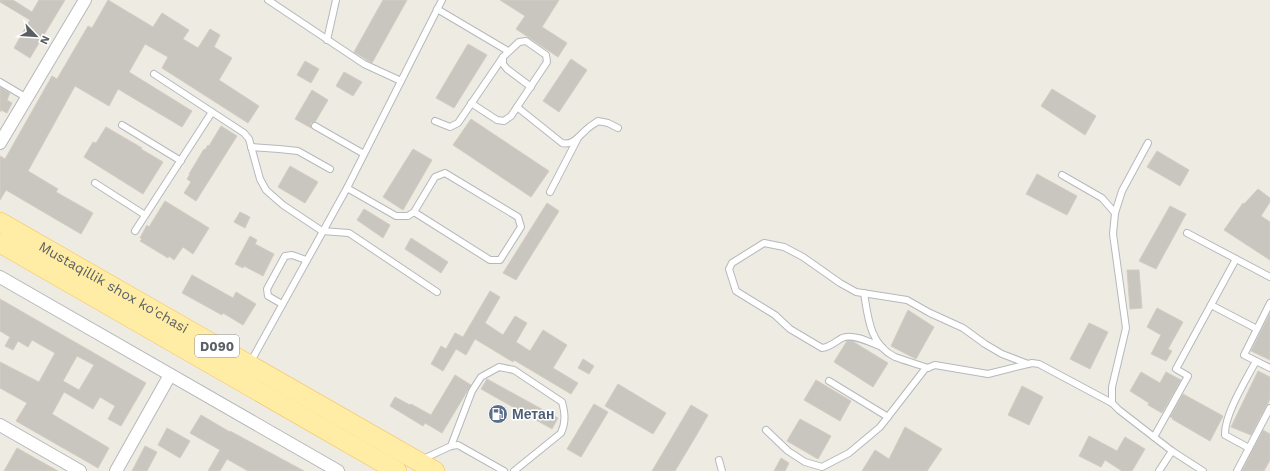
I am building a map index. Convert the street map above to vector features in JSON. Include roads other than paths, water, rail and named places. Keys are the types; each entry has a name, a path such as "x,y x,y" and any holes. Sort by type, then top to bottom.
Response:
{"main road":[{"name":"Mustaqillik shox ko'chasi","path":"0,222 135,310 397,471"},
{"name":"Mustaqillik shox ko'chasi","path":"0,243 249,365 435,471"}],"street":[{"path":"0,143 85,0"},
{"path":"0,277 338,471"},
{"path":"116,471 170,375"},
{"path":"0,425 80,471"}],"lane":[{"path":"268,0 364,64 401,81"},
{"path":"327,40 336,0"},
{"path":"249,365 347,188 442,0"},
{"path":"437,9 508,51"},
{"path":"435,121 450,127 458,123 471,103 503,57 519,42 526,41 546,55 547,62 512,116 504,121 497,120 471,103"},
{"path":"503,57 503,64 506,69 531,87"},
{"path":"154,74 244,133 249,139 260,180 266,190 283,205 322,231 349,233 436,292"},
{"path":"0,82 27,98"},
{"path":"517,107 562,143 566,144 571,143 588,127 598,121 608,123 618,128"},
{"path":"135,231 212,112"},
{"path":"122,125 181,161"},
{"path":"316,126 364,154"},
{"path":"550,192 580,136"},
{"path":"1112,403 1112,387 1126,328 1113,234 1115,213 1122,191 1148,142"},
{"path":"251,147 298,151 330,169"},
{"path":"347,188 396,216 408,216 414,212 435,177 445,173 518,217 521,227 500,260 490,260 414,212"},
{"path":"1062,175 1102,198 1115,213"},
{"path":"94,183 146,215"},
{"path":"1187,233 1270,277"},
{"path":"928,368 894,356 882,347 855,337 844,337 828,348 822,348 790,329 776,315 736,290 729,269 732,263 764,243 784,247 803,257 840,283 856,292 907,300 930,313 963,328 1002,354 1028,364"},
{"path":"282,304 268,296 267,289 285,256 292,255 306,260"},
{"path":"1154,438 1188,376 1176,369 1236,259"},
{"path":"864,293 872,334 882,347"},
{"path":"1270,304 1244,354 1270,368"},
{"path":"1211,305 1257,329"},
{"path":"1249,448 1225,435 1225,428 1230,414 1256,361"},
{"path":"766,430 788,451 805,462 822,467 849,453 880,427 925,369 935,365 988,374 1028,364 1039,364 1112,403 1154,438 1203,471"},
{"path":"451,446 472,391 481,377 500,367 514,370 562,402 565,414 565,426 561,433 514,471"},
{"path":"829,381 888,417"},
{"path":"1238,471 1270,408"},
{"path":"418,461 451,446 458,445 504,471"},
{"path":"1159,471 1172,451"},
{"path":"719,460 722,471"}],"place":[{"name":"Метан","path":"498,414"}]}
